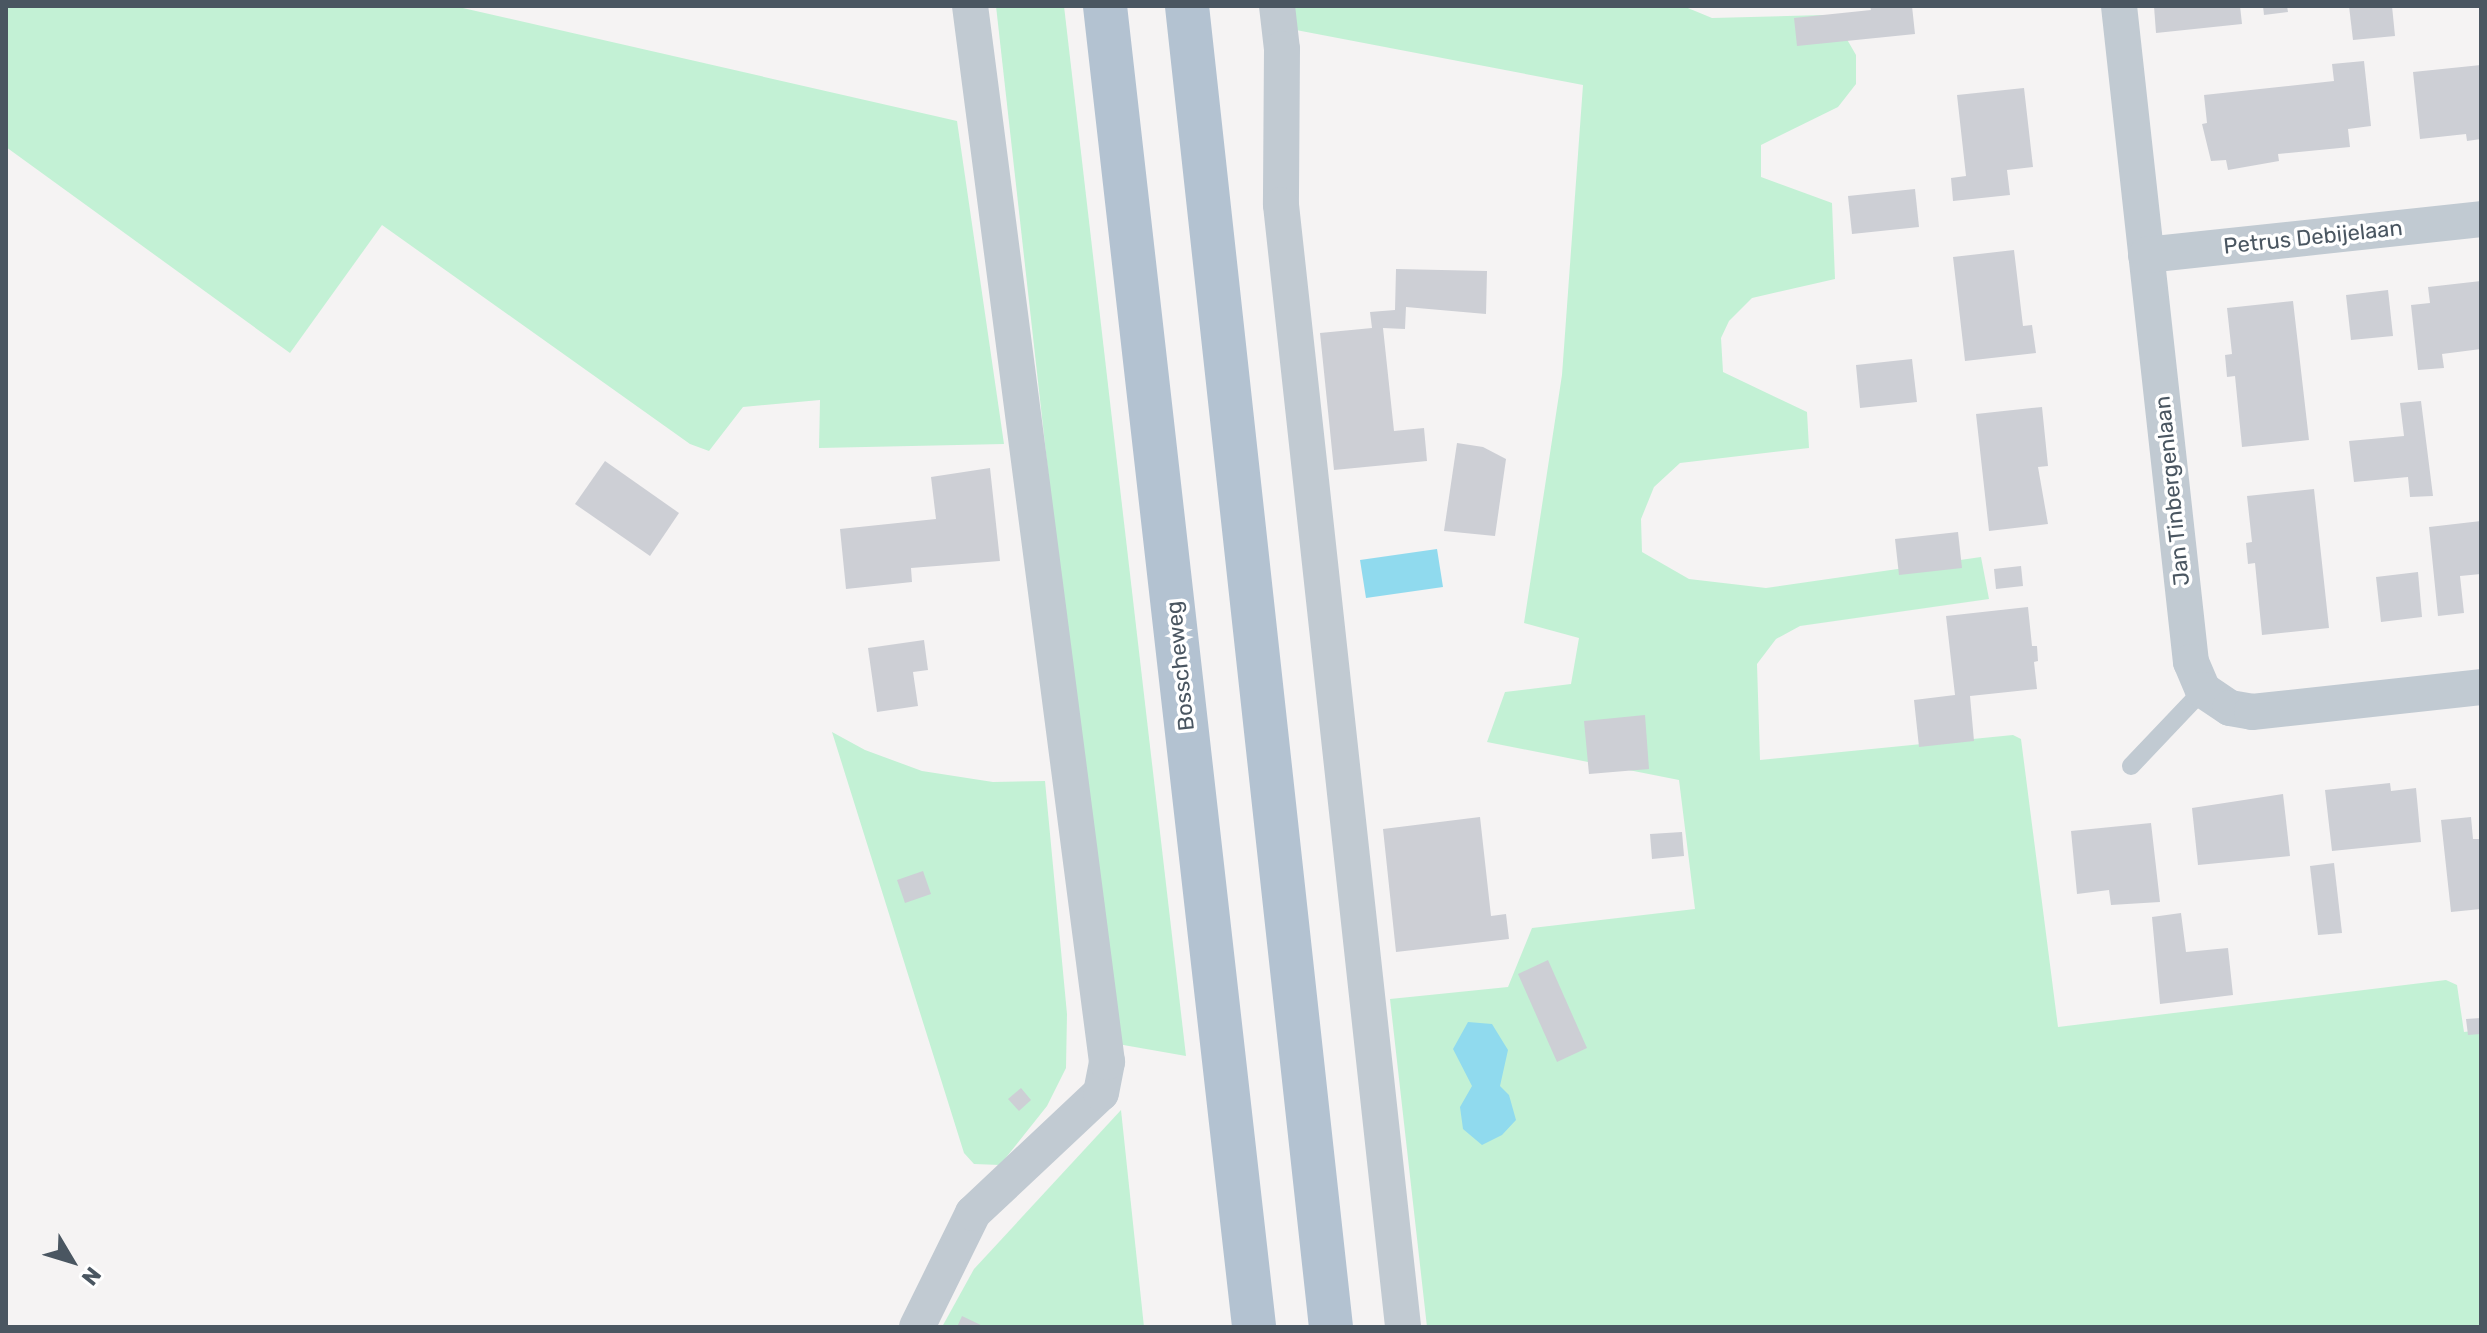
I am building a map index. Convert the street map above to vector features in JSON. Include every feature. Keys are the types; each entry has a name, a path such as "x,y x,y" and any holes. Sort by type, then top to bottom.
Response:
{"main road":[{"name":"Bosscheweg","path":"1105,6 1254,1327"},
{"path":"1187,6 1331,1327"}],"street":[{"path":"917,1327 973,1213 1101,1093 1107,1062 970,6"},
{"path":"1277,6 1282,49 1281,205 1403,1327"},
{"name":"Jan Tinbergenlaan","path":"2119,6 2191,662 2203,690"},
{"name":"Petrus Debijelaan","path":"2146,255 2481,219"},
{"path":"2203,690 2230,708 2252,712 2481,687"}],"lane":[{"path":"2131,766 2203,690"}],"green space":[{"path":"6,6 454,6 957,121 1004,444 819,448 820,400 743,407 709,451 690,444 382,225 290,353 6,147"},
{"path":"996,6 1064,6 1186,1056 1112,1043"},
{"path":"1293,6 1683,6 1712,18 1823,15 1841,29 1856,55 1856,84 1838,107 1761,145 1761,177 1832,203 1835,279 1752,298 1729,321 1721,338 1723,372 1807,412 1809,448 1680,463 1654,487 1641,519 1642,552 1689,579 1766,588 1981,557 1989,599 1800,626 1776,639 1757,664 1760,760 2013,735 2021,739 2058,1027 2446,980 2457,985 2464,1032 2481,1030 2481,1327 1427,1327 1390,999 1508,987 1532,928 1695,909 1679,780 1487,742 1505,692 1571,684 1579,638 1524,623 1562,375 1583,85 1296,30"},
{"path":"832,732 865,750 922,771 993,782 1045,781 1067,1014 1066,1068 1047,1106 1000,1165 974,1164 964,1153"},
{"path":"1121,1110 1144,1327 942,1327 974,1269"}],"water":[{"path":"1437,549 1443,587 1366,598 1360,560"},
{"path":"1468,1022 1492,1024 1508,1050 1500,1086 1509,1095 1516,1120 1502,1135 1482,1145 1463,1129 1460,1107 1472,1086 1453,1049"}],"building":[{"path":"1870,6 1912,6 1915,34 1797,46 1794,18 1871,10"},
{"path":"2154,6 2240,6 2242,24 2156,33"},
{"path":"2263,6 2287,6 2288,12 2264,15"},
{"path":"2349,6 2392,6 2395,36 2353,40"},
{"path":"2364,61 2371,126 2348,129 2350,147 2278,154 2279,161 2228,170 2226,160 2211,161 2202,124 2207,123 2204,95 2334,81 2332,64"},
{"path":"2481,65 2481,139 2467,141 2466,134 2420,139 2413,72"},
{"path":"2024,88 2033,167 2007,170 2010,195 1953,201 1951,178 1966,176 1957,95"},
{"path":"1915,189 1919,227 1852,234 1848,196"},
{"path":"2014,250 2023,326 2032,325 2036,353 1965,361 1953,257"},
{"path":"1396,269 1487,271 1486,314 1406,307 1405,329 1383,328 1394,431 1424,428 1427,461 1334,470 1320,333 1372,328 1370,312 1395,310"},
{"path":"2481,281 2481,349 2442,354 2444,368 2418,370 2411,305 2430,303 2428,287"},
{"path":"2388,290 2393,336 2351,340 2346,295"},
{"path":"2293,301 2309,440 2242,447 2235,376 2227,377 2225,355 2232,354 2227,308"},
{"path":"1912,359 1917,402 1860,408 1856,365"},
{"path":"2421,401 2433,496 2410,497 2408,477 2354,482 2349,441 2404,436 2400,403"},
{"path":"2042,407 2048,466 2038,467 2048,524 1989,531 1976,414"},
{"path":"1457,443 1483,447 1506,459 1495,536 1444,531"},
{"path":"605,461 679,513 650,556 575,504"},
{"path":"990,468 1000,561 911,568 912,582 846,589 840,529 936,519 931,477"},
{"path":"2314,489 2329,628 2262,635 2255,563 2248,564 2246,543 2252,542 2247,496"},
{"path":"2481,521 2481,574 2460,576 2464,613 2438,616 2429,527"},
{"path":"1958,532 1962,568 1899,575 1895,539"},
{"path":"2021,566 2023,586 1996,589 1994,569"},
{"path":"2418,572 2422,617 2381,622 2376,577"},
{"path":"2028,607 2032,646 2037,646 2038,661 2034,662 2037,689 1970,696 1974,741 1919,747 1914,700 1955,695 1946,616"},
{"path":"924,640 928,670 913,672 918,706 877,712 868,648"},
{"path":"1645,715 1649,769 1589,774 1584,721"},
{"path":"2390,783 2391,791 2416,788 2421,842 2332,851 2325,790"},
{"path":"2283,794 2290,856 2198,865 2192,808"},
{"path":"1480,817 1491,916 1506,914 1509,939 1396,952 1383,829"},
{"path":"2471,817 2473,839 2481,839 2481,909 2451,912 2441,820"},
{"path":"2151,823 2160,902 2111,905 2109,890 2077,894 2071,831"},
{"path":"1682,832 1684,856 1652,859 1650,834"},
{"path":"2334,863 2342,933 2318,935 2310,866"},
{"path":"923,871 931,894 905,903 897,880"},
{"path":"2181,913 2186,952 2228,948 2233,995 2160,1004 2152,917"},
{"path":"1548,960 1587,1048 1557,1062 1518,974"},
{"path":"2481,1018 2481,1034 2468,1035 2466,1019"},
{"path":"1021,1088 1031,1100 1019,1111 1008,1099"},
{"path":"962,1316 985,1327 957,1327"}]}
